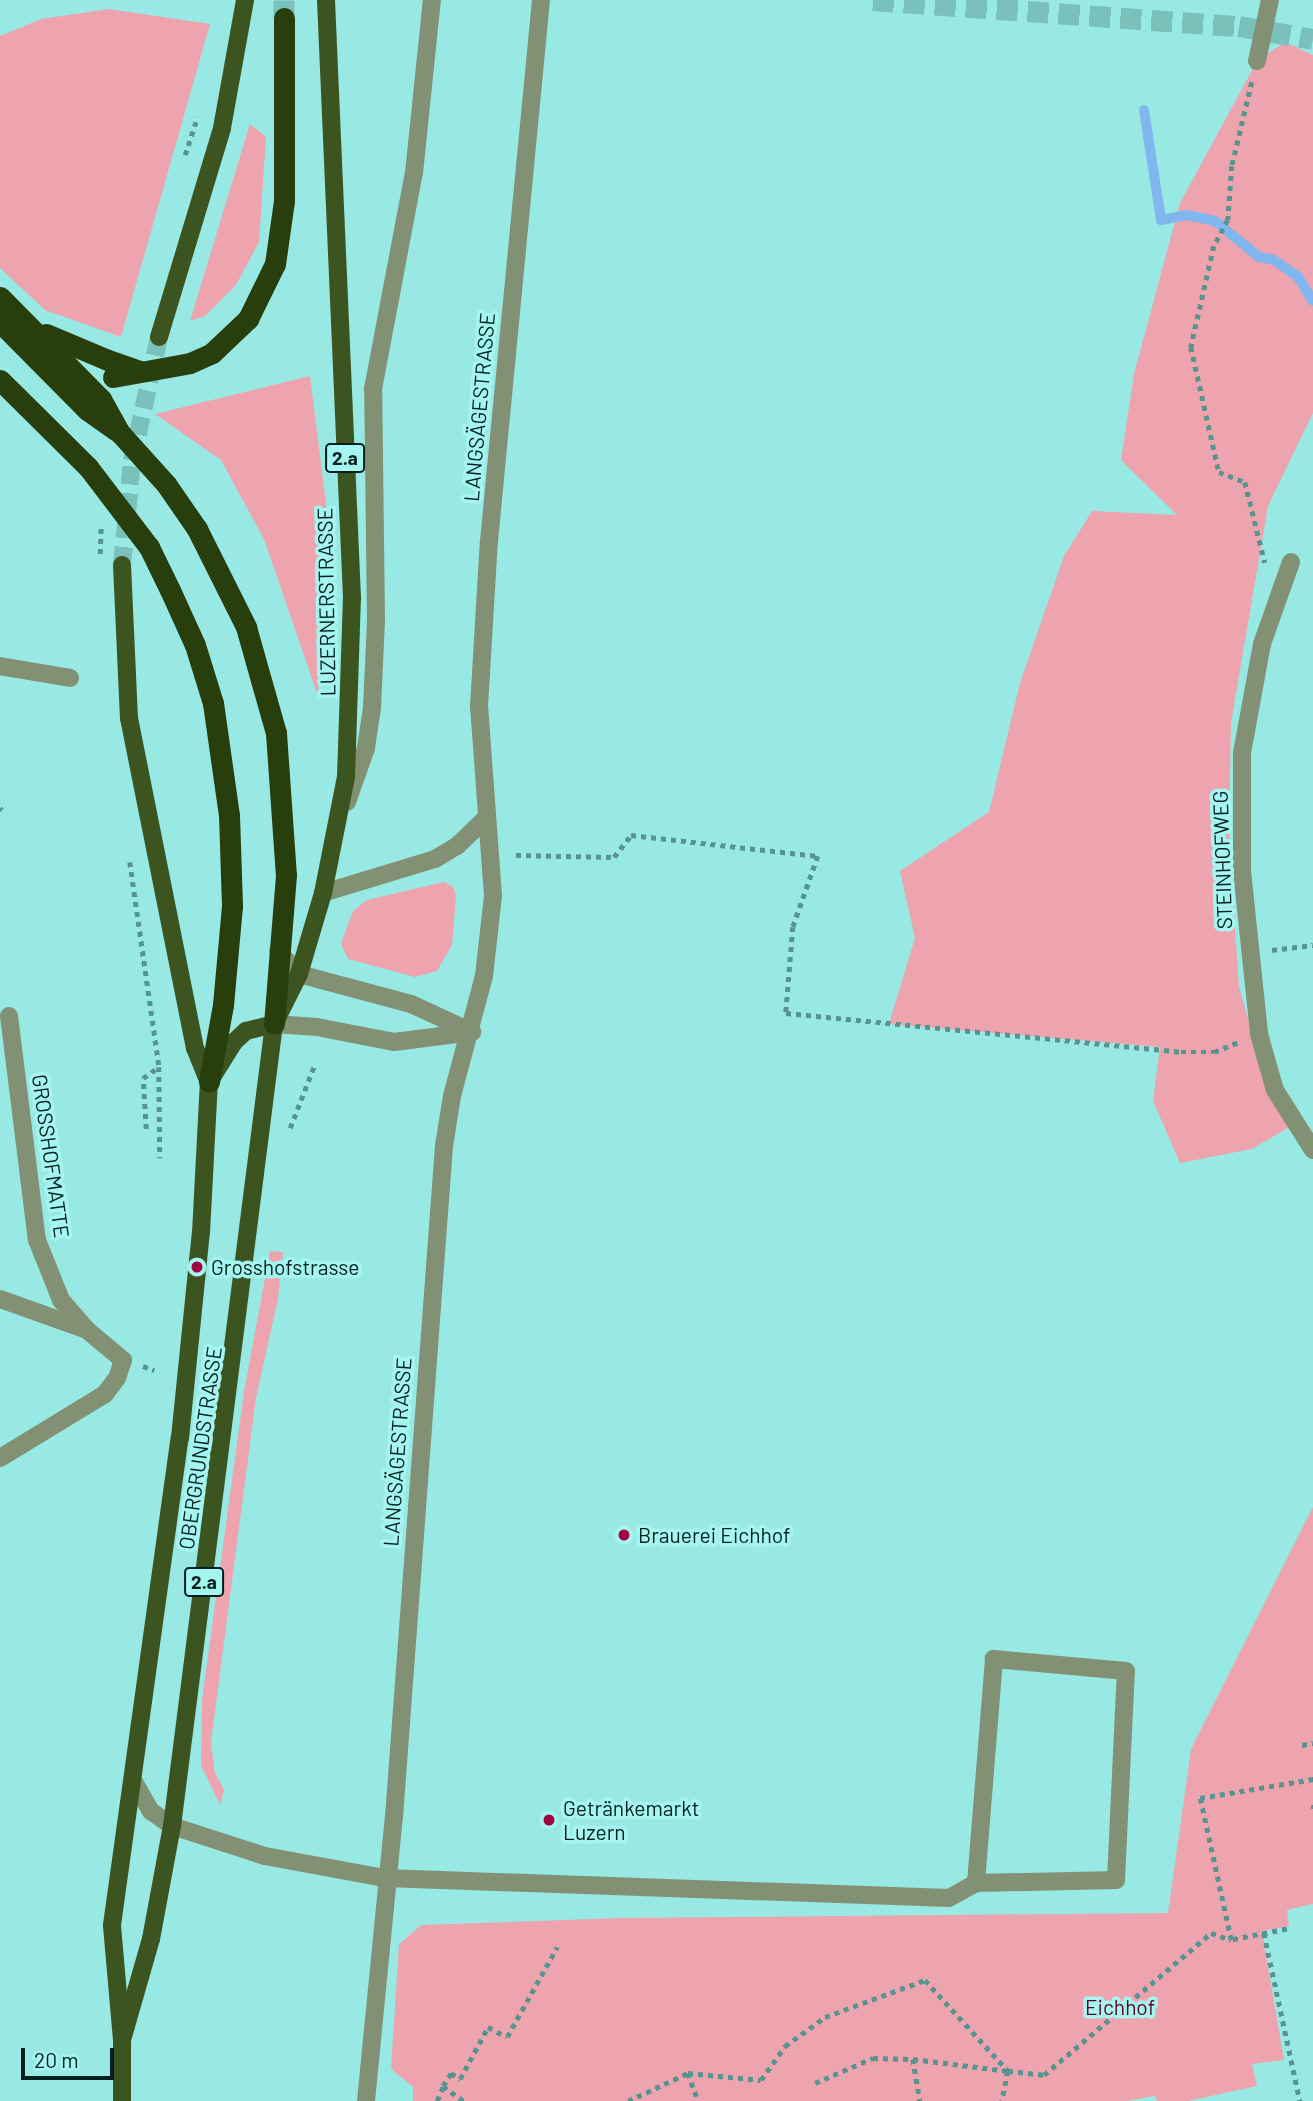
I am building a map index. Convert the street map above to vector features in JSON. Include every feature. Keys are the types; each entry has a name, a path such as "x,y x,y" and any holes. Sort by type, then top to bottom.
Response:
{"highway":[{"path":"69,366 145,373 190,363 212,353 248,319 275,264 284,201 284,18"},
{"path":"0,297 14,327 94,405 166,484 197,530 246,627 276,733 286,875 274,1024"},
{"path":"14,327 111,368"},
{"path":"14,327 69,366 94,405"},
{"path":"0,380 88,467 149,547 195,645 213,703 229,815 232,906 223,1004 209,1082"}],"main road":[{"path":"159,337 222,128 245,0"},
{"name":"LUZERNERSTRASSE","path":"274,1024 299,974 323,892 341,818 350,728 352,598 326,0"},
{"name":"2.a","path":"122,565 129,718 195,1048 209,1082"},
{"path":"209,1082 234,1042 246,1031 274,1024"},
{"name":"OBERGRUNDSTRASSE","path":"122,2040 151,1939 172,1826 274,1024"},
{"name":"OBERGRUNDSTRASSE","path":"122,2101 122,2040 113,1925 181,1427 201,1233 209,1082"}],"street":[{"path":"341,818 366,748 372,708 376,621 373,389 414,173 432,0"},
{"name":"LANGSÄGESTRASSE","path":"366,2101 385,1878 394,1817 444,1146 452,1096 472,1032 484,976 493,897 480,729 489,541 541,0"},
{"path":"1257,61 1270,0"},
{"name":"STEINHOFWEG","path":"1291,562 1262,644 1242,753 1242,871 1248,953 1259,1034 1275,1090 1313,1150"},
{"path":"0,666 70,678"},
{"path":"323,892 435,859 457,846 486,818"},
{"path":"278,951 299,974 411,1004 472,1032"},
{"name":"GROSSHOFMATTE","path":"0,1458 105,1394 117,1378 122,1360 87,1330 61,1300 37,1240 9,1016"},
{"path":"274,1024 317,1027 394,1042 472,1032"},
{"name":"GROSSHOFMATTE","path":"0,1299 87,1330"},
{"path":"134,1782 151,1811 172,1826 265,1856 385,1878 949,1898 976,1883 1116,1880 1126,1671 994,1659 976,1883"}],"path":[{"path":"1257,61 1232,166 1228,220 1214,246 1191,347 1219,472 1245,482 1275,605"},
{"path":"182,166 201,102"},
{"path":"516,855 614,857 631,835 818,856 793,927 786,1013 1181,1052 1214,1052 1259,1034"},
{"path":"141,929 159,1067 160,1158"},
{"path":"1248,953 1313,945"},
{"path":"290,1128 314,1066"},
{"path":"146,1129 143,1078 159,1067"},
{"path":"1302,1745 1313,1743"},
{"path":"1231,1940 1200,1798 1313,1779"},
{"path":"815,2083 873,2058 913,2059 1044,2075 1211,1933 1231,1940 1287,1929"},
{"path":"1264,1933 1300,2101"},
{"path":"437,2101 451,2073 460,2079 488,2027 507,2037 557,1947"},
{"path":"628,2101 688,2073 761,2080 785,2046 825,2017 925,1979 1008,2071"},
{"path":"913,2059 920,2101"},
{"path":"1002,2101 1008,2071"},
{"path":"688,2073 698,2101"},
{"path":"443,2086 464,2101"}],"green space":[{"path":"109,9 210,24 121,337 45,310 0,268 0,36 41,19"},
{"path":"1285,42 1313,55 1313,413 1268,506 1231,723 1229,837 1239,987 1259,1057 1291,1126 1252,1149 1180,1163 1153,1101 1160,1047 889,1024 915,938 900,871 989,812 1020,683 1064,556 1092,511 1177,515 1121,460 1134,374 1180,203 1257,61"},
{"path":"250,124 266,137 259,242 236,285 205,316 190,321"},
{"path":"310,376 326,503 318,696 264,539 221,460 155,414"},
{"path":"444,882 453,887 456,896 452,945 437,971 415,977 348,959 341,944 353,911 367,900"},
{"path":"270,1251 283,1252 278,1299 256,1398 211,1742 215,1773 224,1790 220,1805 201,1765 202,1700 244,1392"},
{"name":"Eichhof","path":"1313,1507 1313,1904 1287,1910 1289,1926 1262,1931 1284,2060 1252,2064 1257,2086 1188,2101 1157,2101 1155,2096 1127,2101 413,2101 413,2087 391,2069 399,1944 421,1925 621,1918 1168,1913 1191,1749"}],"waterway":[{"path":"1144,110 1161,220 1187,215 1215,221 1259,257 1274,260 1298,277 1313,301"}],"tunnel":[{"path":"284,0 284,18"},
{"path":"873,0 1239,26 1313,39"},
{"path":"122,565 132,461 159,337"}],"place":[{"name":"Grosshofstrasse","path":"197,1267"},
{"name":"Brauerei Eichhof","path":"624,1535"},
{"name":"Getränkemarkt Luzern","path":"549,1820"}]}
